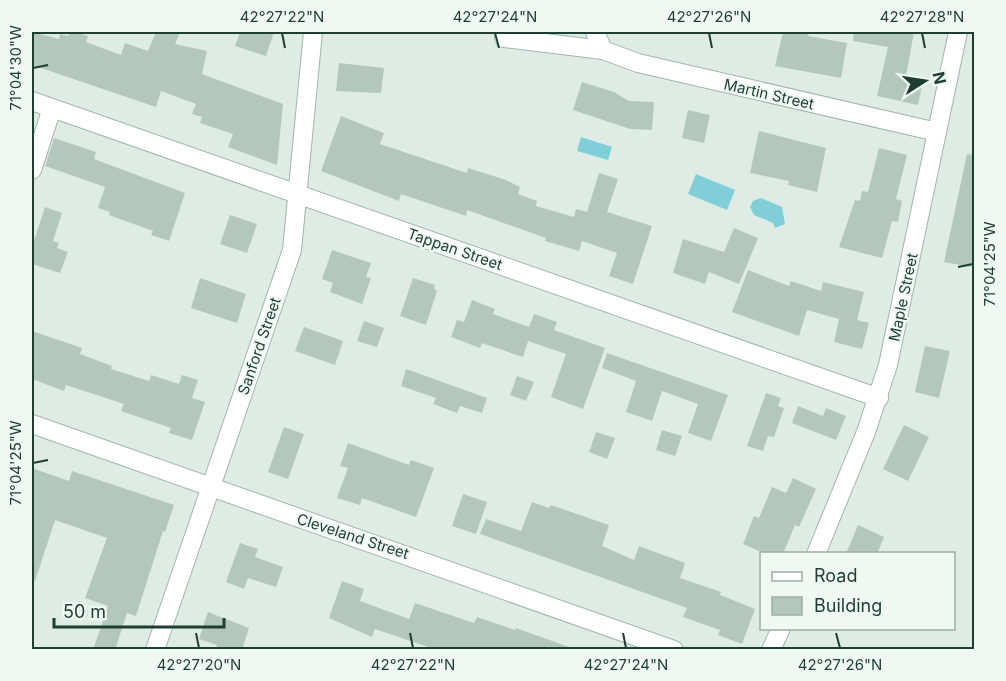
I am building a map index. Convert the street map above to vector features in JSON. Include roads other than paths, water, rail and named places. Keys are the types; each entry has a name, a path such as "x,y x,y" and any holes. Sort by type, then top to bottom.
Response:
{"street":[{"name":"Sanford Street","path":"155,650 287,267 299,195 314,32"},
{"name":"Martin Street","path":"505,32 504,38 603,50 638,63 937,132"},
{"path":"595,32 603,50"},
{"name":"Maple Street","path":"817,552 879,398 899,324 958,32"},
{"name":"Tappan Street","path":"32,101 879,398"},
{"path":"32,170 52,108"},
{"name":"Cleveland Street","path":"32,424 209,489 421,559 674,650"},
{"path":"771,650 780,630"}],"water":[{"path":"581,137 612,147 608,160 577,151"},
{"path":"696,174 735,190 727,210 688,194"},
{"path":"761,198 782,207 785,224 775,228 773,223 754,215 750,207 753,201"}]}
